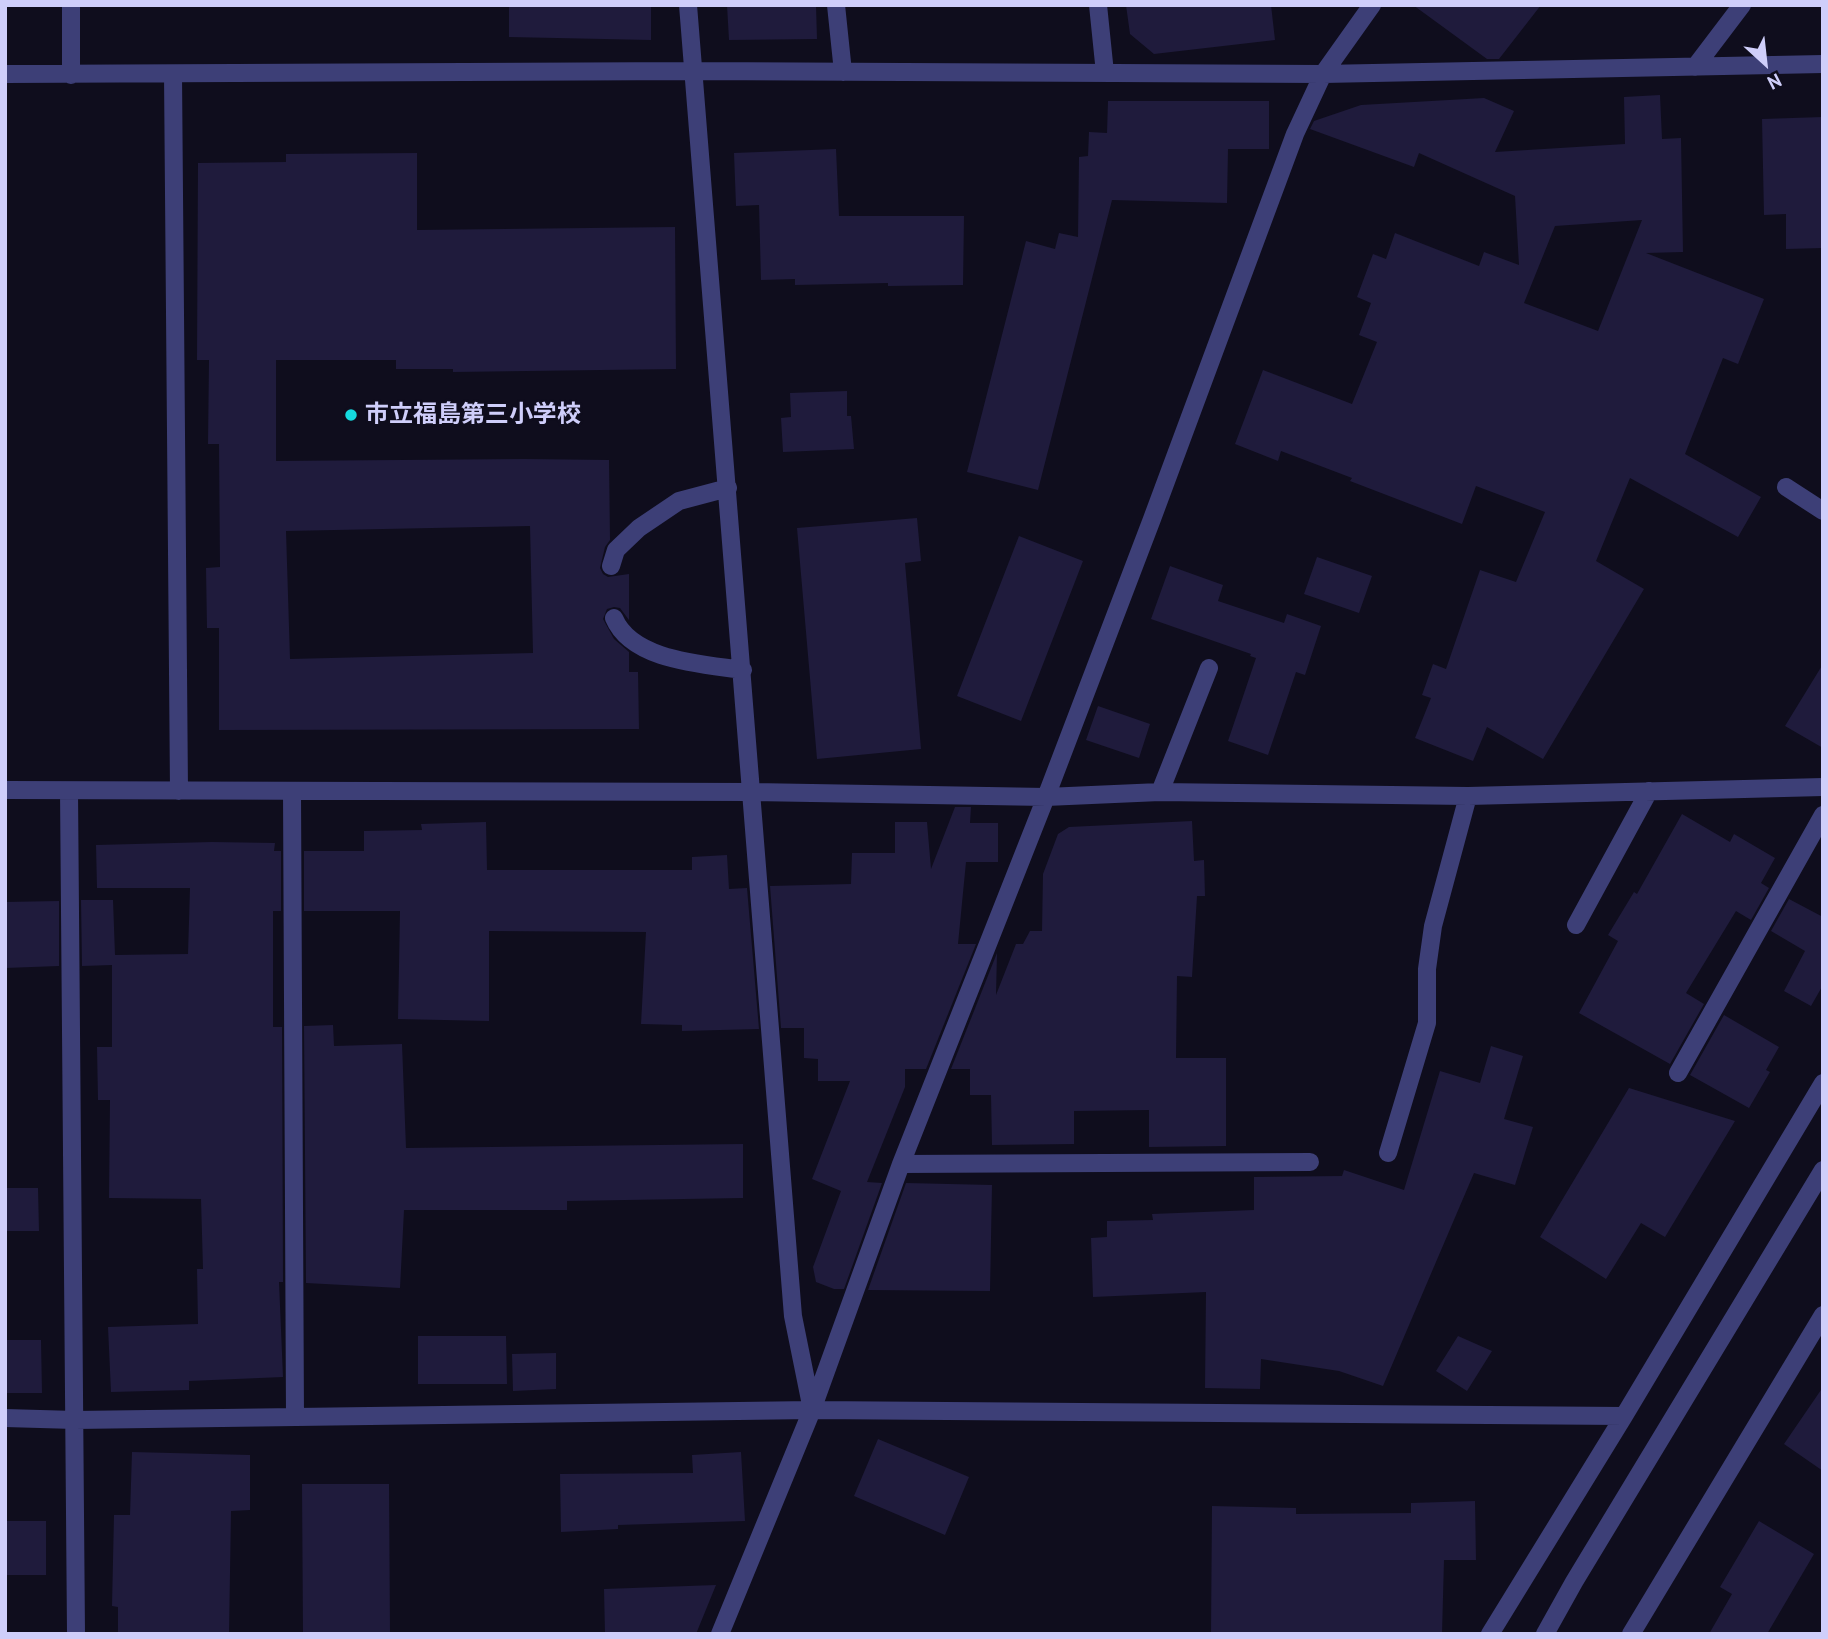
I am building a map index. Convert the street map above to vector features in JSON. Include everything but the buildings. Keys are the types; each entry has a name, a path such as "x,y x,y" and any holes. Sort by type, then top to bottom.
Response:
{"street":[{"path":"71,5 71,75"},
{"path":"688,5 793,1316 812,1410"},
{"path":"836,5 843,72"},
{"path":"1098,5 1105,73"},
{"path":"720,1634 812,1410 901,1164 1046,797 1295,134 1323,74 1372,5"},
{"path":"1695,67 1742,5"},
{"path":"5,74 694,71 1323,74 1823,64"},
{"path":"173,74 179,791"},
{"path":"1786,487 1823,511"},
{"path":"611,566 616,550 639,528 679,500 728,488"},
{"path":"614,618 616,624 630,638 667,659 743,670"},
{"path":"1160,792 1209,668"},
{"path":"5,790 752,792 1046,797 1160,792 1468,796 1821,785"},
{"path":"69,791 76,1634"},
{"path":"1576,925 1649,791"},
{"path":"292,792 295,1417"},
{"path":"1388,1153 1427,1023 1427,969 1433,926 1468,796"},
{"path":"1678,1073 1823,815"},
{"path":"1490,1634 1823,1083"},
{"path":"901,1164 1310,1162"},
{"path":"1545,1634 1823,1170"},
{"path":"1631,1634 1823,1315"},
{"path":"5,1419 812,1410 1624,1416"}],"place":[{"name":"市立福島第三小学校","path":"351,415"}]}
